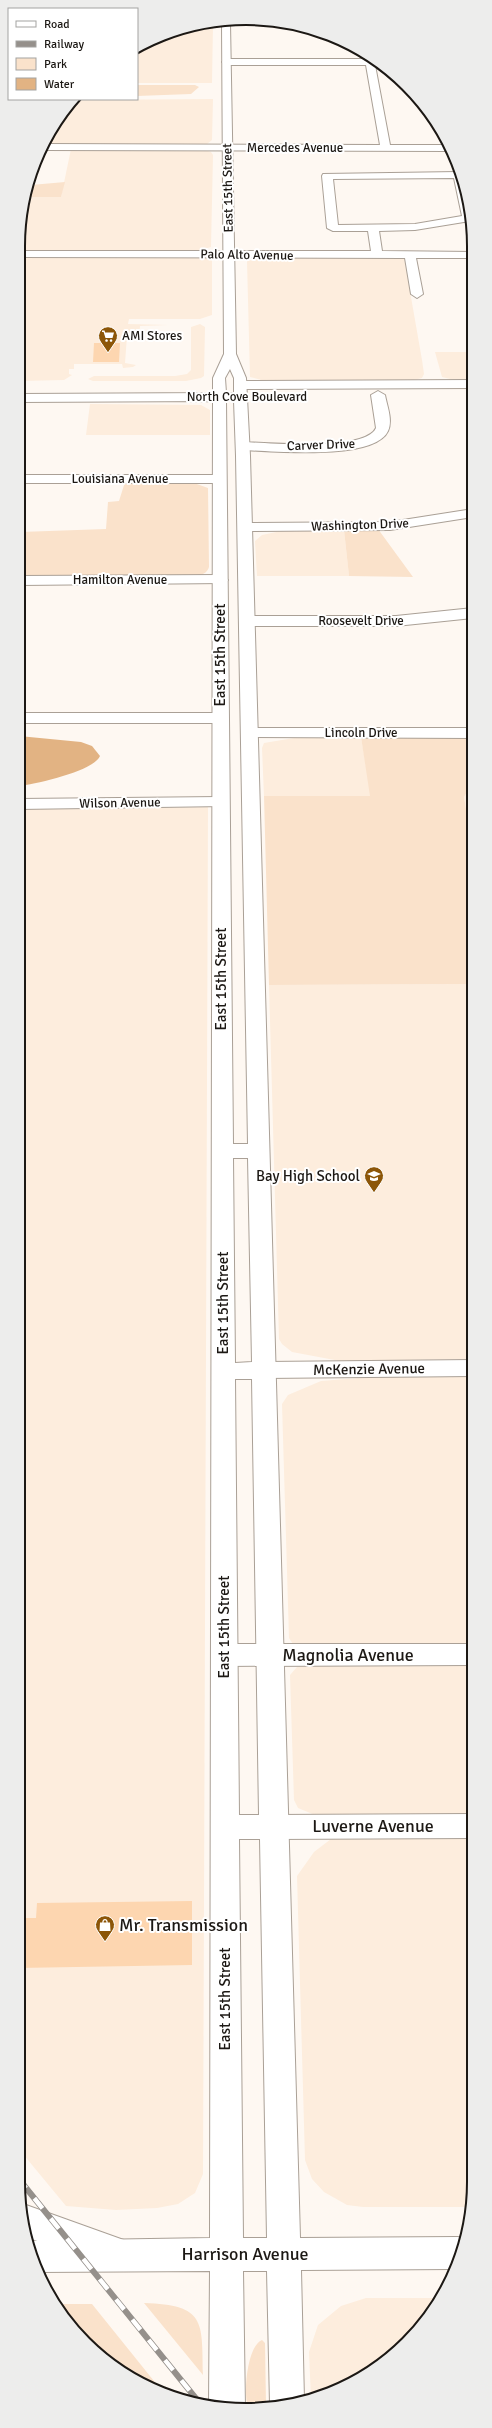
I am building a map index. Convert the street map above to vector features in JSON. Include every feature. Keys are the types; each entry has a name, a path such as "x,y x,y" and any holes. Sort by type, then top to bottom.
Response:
{"main road":[{"name":"East 15th Street","path":"226,26 230,354 240,378 244,479 287,2399"},
{"path":"227,62 365,60"},
{"path":"372,64 386,148"},
{"name":"Mercedes Avenue","path":"49,147 444,148"},
{"path":"455,175 327,176 333,228 415,227 465,219"},
{"path":"372,228 377,255"},
{"name":"Palo Alto Avenue","path":"25,254 467,255"},
{"path":"410,255 417,294"},
{"name":"East 15th Street","path":"227,2402 219,378 230,354"},
{"name":"North Cove Boulevard","path":"241,391 467,384"},
{"name":"North Cove Boulevard","path":"25,385 378,395 467,394"},
{"name":"North Cove Boulevard","path":"25,398 219,391"},
{"name":"Carver Drive","path":"243,446 340,446 369,441 379,435 383,428 378,395"},
{"name":"Louisiana Avenue","path":"25,480 244,479"},
{"name":"Washington Drive","path":"219,527 390,526 467,514"},
{"name":"Hamilton Avenue","path":"25,581 246,580"},
{"name":"Roosevelt Drive","path":"220,622 396,621 467,614"},
{"name":"Lincoln Drive","path":"25,718 220,726 249,725 467,733"},
{"name":"Wilson Avenue","path":"25,804 251,802"},
{"path":"221,882 253,882"},
{"path":"222,999 256,999"},
{"path":"222,1151 259,1151"},
{"name":"McKenzie Avenue","path":"223,1371 467,1368"},
{"name":"Magnolia Avenue","path":"224,1655 467,1655"},
{"name":"Luverne Avenue","path":"225,1827 467,1826"},
{"path":"29,2222 120,2255"},
{"name":"Harrison Avenue","path":"38,2256 455,2252"}],"shaded area":[{"path":"213,28 212,83 138,83 138,54 161,42 175,37"},
{"path":"213,99 212,140 207,144 49,146 62,123 80,100"},
{"path":"71,149 205,150 211,152 213,155 211,247 193,252 25,253 25,232 31,197 61,197"},
{"path":"25,256 197,256 208,258 212,261 212,315 200,319 129,319 128,324 168,325 140,326 139,336 127,336 125,363 136,365 133,367 123,368 122,364 74,364 74,369 69,369 69,374 72,375 64,380 25,381"},
{"path":"404,257 422,360 424,374 422,378 414,380 265,381 250,377 247,261 262,258"},
{"path":"200,324 205,327 204,376 201,378 186,381 93,381 88,379 94,376 175,376 187,374 191,370 191,327"},
{"path":"435,352 467,352 467,380 454,380 442,377"},
{"path":"90,404 201,405 210,410 210,435 86,435"},
{"path":"286,530 344,530 349,576 257,576 255,541 262,535"},
{"path":"361,737 371,796 264,796 262,748 264,743 294,738"},
{"path":"467,792 467,815 464,797"},
{"path":"208,807 203,2174 195,2193 178,2204 157,2208 116,2210 66,2206 25,2156 25,809"},
{"name":"Bay High School","path":"467,984 467,1359 340,1361 292,1352 282,1344 279,1339 269,985"},
{"path":"371,1377 467,1377 467,1644 301,1645 293,1644 289,1638 282,1404 288,1395 321,1381"},
{"path":"309,1665 467,1666 467,1814 315,1815 298,1808 294,1800 290,1675 297,1667"},
{"path":"467,1836 467,2196 466,2207 363,2207 347,2205 324,2192 312,2179 305,2160 297,1876 314,1852 331,1839"},
{"path":"366,2298 434,2298 412,2328 381,2357 369,2366 344,2380 311,2393 309,2352 318,2325 341,2306"}],"green space":[{"path":"138,85 195,85 199,87 191,94 138,96"},
{"path":"65,182 61,197 31,197 34,185"},
{"path":"125,482 194,483 208,488 209,567 205,573 185,577 25,578 25,532 106,529 108,502 119,501"},
{"path":"378,529 413,577 349,576 344,530"},
{"path":"361,737 467,738 467,792 464,797 467,815 467,984 269,985 264,796 370,796"},
{"path":"144,2303 164,2304 190,2312 200,2329 202,2341 203,2375"},
{"path":"61,2304 92,2304 156,2384 123,2366 100,2348 80,2328"},
{"path":"262,2340 265,2343 266,2402 247,2403 246,2382 250,2360 257,2344"}],"water":[{"path":"25,737 81,742 92,746 100,756 95,762 76,772 38,783 25,785"}],"building":[{"name":"AMI Stores","path":"94,343 120,343 119,362 93,362"},
{"name":"Mr. Transmission","path":"192,1901 192,1965 25,1968 25,1918 36,1918 37,1903"}],"railway":[{"path":"25,2187 194,2397"}],"place":[{"name":"AMI Stores","path":"108,353"},
{"name":"Bay High School","path":"374,1193"},
{"name":"Mr. Transmission","path":"105,1942"}]}
